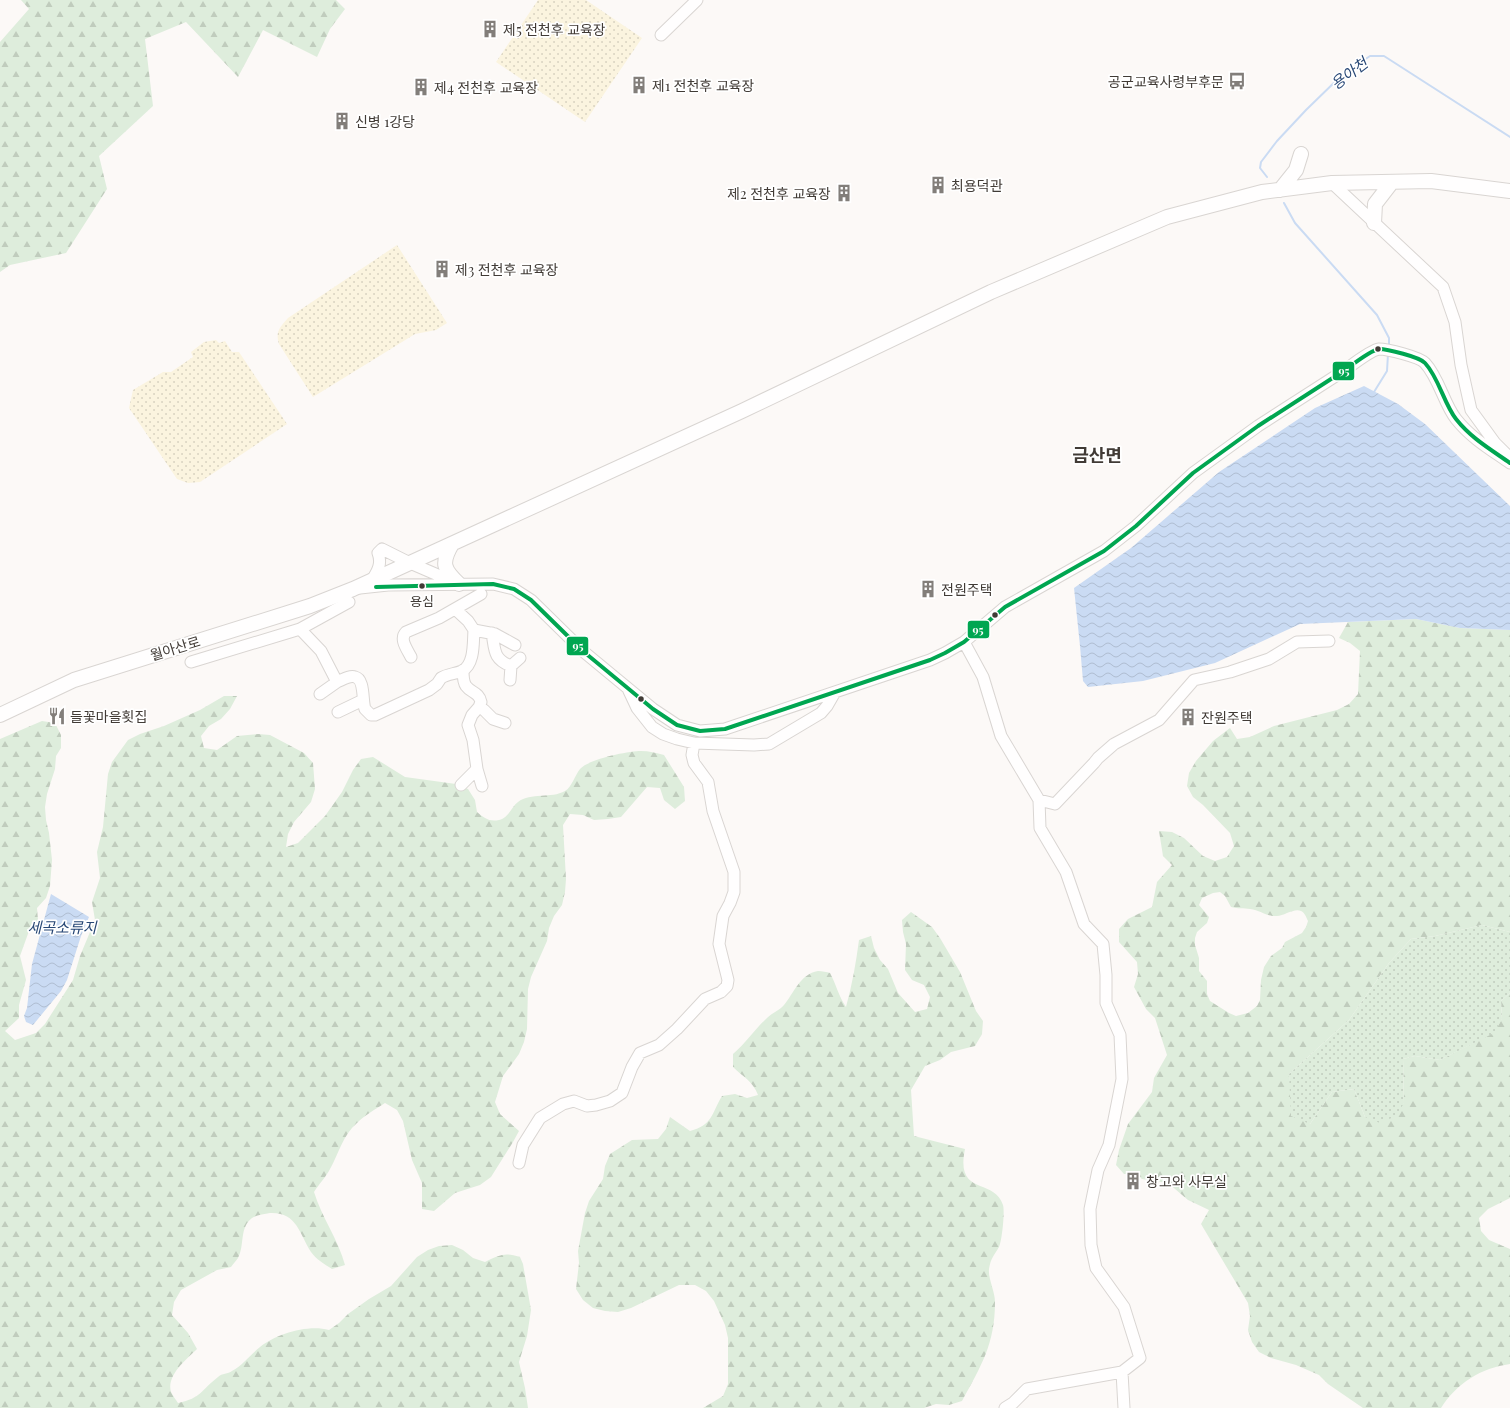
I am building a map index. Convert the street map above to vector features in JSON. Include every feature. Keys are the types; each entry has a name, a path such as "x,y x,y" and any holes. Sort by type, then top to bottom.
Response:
{"main road":[{"path":"1280,190 1296,170 1301,154"},
{"name":"월아산로","path":"0,715 74,680 310,606 351,596 372,580 735,414 991,292 1167,217 1262,192 1332,183 1431,181 1510,191"},
{"path":"1374,223 1375,204 1392,182"},
{"path":"452,544 444,563 448,572 459,584"}],"street":[{"path":"661,34 697,0"},
{"path":"1332,183 1443,287 1455,322 1460,366 1471,410 1495,443 1510,457"},
{"path":"191,662 300,629 351,596 388,586 493,584 514,590 524,596 584,652 628,689 653,709 678,725 700,731 725,729 930,660 964,642 1005,607 1104,551 1136,526 1194,473 1258,426 1358,360 1378,349 1407,354 1424,362 1436,381 1455,418 1473,438 1510,463"},
{"path":"372,580 378,572 380,558 378,553 382,549 459,584"},
{"path":"411,657 403,638 403,634 439,618 481,594"},
{"path":"320,694 337,682 351,677 359,678 362,686 365,709 371,715 429,690 437,684 441,678 463,670 467,667 471,659 474,630 468,621 455,609"},
{"path":"300,629 321,651 337,682"},
{"path":"474,630 498,635 515,645"},
{"path":"492,633 497,656 500,660 511,666"},
{"path":"1040,800 1055,804 1098,758 1114,744 1159,720 1194,680 1230,672 1269,659 1297,642 1329,641"},
{"path":"964,642 983,677 1001,736 1040,800 1040,828 1066,872 1084,924 1103,944 1106,975 1106,1003 1120,1035 1122,1079 1109,1145 1098,1170 1090,1209 1091,1245 1096,1268 1124,1307 1140,1358 1122,1372 1027,1389 1013,1403 1005,1408"},
{"path":"510,680 511,666 520,658"},
{"path":"463,670 464,683 466,687 475,692 481,702 479,707 472,715 468,725 473,740 477,769 482,786"},
{"path":"628,689 637,708 652,727 663,734 677,739 694,742 754,745 769,744 821,713 836,692"},
{"path":"338,712 363,700"},
{"path":"479,707 484,710 493,720 506,723"},
{"path":"519,1163 523,1145 540,1118 563,1104 574,1101 587,1106 596,1105 610,1101 622,1094 632,1068 640,1053 659,1045 677,1029 704,999 721,992 727,986 728,980 719,944 723,916 734,892 734,878 713,810 708,782 694,763 692,755 694,742"},
{"path":"462,785 477,769"},
{"path":"1122,1372 1124,1408"}],"green space":[{"path":"21,0 336,0 345,9 330,29 317,57 263,30 238,77 186,22 145,39 153,106 99,156 107,189 66,253 10,265 0,272 0,42 29,9"},
{"path":"1416,619 1460,628 1510,630 1510,932 1482,925 1435,936 1411,939 1389,963 1349,1020 1289,1074 1291,1091 1310,1124 1332,1092 1354,1089 1365,1117 1404,1103 1403,1059 1415,1056 1440,1060 1475,1042 1502,1019 1501,1001 1510,993 1510,1198 1488,1209 1479,1218 1481,1231 1489,1240 1510,1249 1510,1364 1489,1369 1471,1378 1454,1391 1441,1408 1363,1408 1328,1384 1319,1375 1296,1365 1271,1358 1259,1352 1252,1342 1248,1330 1250,1316 1248,1303 1201,1224 1209,1210 1188,1200 1168,1183 1142,1179 1136,1174 1124,1174 1116,1165 1119,1150 1128,1124 1152,1092 1154,1078 1167,1055 1155,1018 1146,1009 1134,987 1138,974 1137,962 1119,942 1119,929 1128,919 1152,907 1157,882 1172,865 1163,856 1159,831 1172,832 1184,838 1203,856 1215,861 1227,857 1234,846 1230,833 1203,805 1193,797 1187,786 1189,773 1196,761 1213,741 1230,728 1237,739 1250,737 1274,726 1337,710 1349,704 1358,694 1360,651 1350,643 1339,638 1348,622","holes":["1220,892 1225,896 1231,907 1254,910 1273,916 1280,916 1298,910 1304,913 1308,921 1302,933 1285,942 1282,948 1271,956 1264,967 1261,980 1260,1000 1257,1006 1248,1013 1236,1016 1210,1001 1207,994 1207,981 1199,971 1199,958 1195,945 1197,932 1207,923 1209,917 1199,905 1202,898 1213,893"]},
{"path":"224,696 237,696 230,709 221,719 209,726 201,736 204,748 217,750 237,736 258,734 270,735 304,753 313,763 315,789 311,802 294,822 288,834 286,847 298,843 325,816 342,792 353,770 361,759 373,757 405,777 456,784 468,789 475,800 477,812 489,820 502,819 508,815 518,802 523,799 535,796 554,795 565,791 570,787 580,769 585,765 609,756 627,752 644,751 664,755 684,787 685,801 675,809 664,800 660,788 647,787 621,817 594,820 583,815 570,814 563,825 566,879 562,905 554,916 549,928 547,941 531,977 528,989 527,1029 524,1042 519,1054 503,1076 495,1102 500,1114 519,1131 491,1177 480,1185 455,1193 434,1211 422,1209 422,1183 412,1160 403,1121 397,1110 385,1103 363,1117 348,1133 328,1172 314,1192 345,1265 332,1269 318,1259 311,1252 296,1225 286,1216 270,1213 260,1215 252,1218 245,1227 240,1253 231,1267 217,1270 181,1290 174,1302 172,1315 188,1333 197,1349 174,1374 170,1386 171,1392 178,1403 197,1396 220,1376 236,1369 260,1347 283,1334 312,1328 329,1330 369,1299 391,1286 417,1257 428,1250 439,1246 452,1245 463,1250 473,1258 485,1262 502,1255 520,1257 523,1264 531,1310 527,1336 519,1362 528,1408 0,1408 0,739 42,721 55,723 61,735 61,748 56,756 55,769 47,794 45,807 52,860 50,886 46,898 37,908 38,920 29,931 20,956 26,980 19,1005 19,1018 5,1031 15,1040 36,1033 45,1024 73,980 80,956 95,920 92,902 100,878 97,852 103,827 108,774 112,762 128,740 200,710"},
{"path":"911,912 932,927 940,938 960,972 976,1011 983,1021 982,1034 975,1046 951,1052 940,1060 925,1066 911,1090 914,1136 965,1149 963,1164 965,1174 970,1180 992,1191 998,1197 1004,1208 1000,1244 992,1259 989,1269 995,1302 993,1330 986,1354 962,1401 949,1405 936,1404 924,1408 703,1408 723,1396 728,1384 728,1338 725,1325 714,1301 706,1291 695,1285 679,1285 631,1308 618,1312 593,1308 583,1300 576,1289 579,1263 578,1251 585,1213 589,1201 603,1179 605,1166 610,1154 632,1140 658,1139 666,1129 670,1117 690,1131 698,1129 710,1118 722,1096 735,1094 747,1098 758,1095 751,1083 733,1067 733,1054 767,1018 782,1007 802,980 812,973 818,971 830,973 846,1007 854,974 859,940 871,936 874,948 880,960 888,969 898,993 915,1012 927,1009 930,997 924,985 912,980 905,970 906,944 902,920"},
{"path":"1482,925 1510,932 1510,993 1501,1001 1502,1019 1494,1033 1440,1060 1415,1056 1403,1059 1404,1103 1396,1116 1380,1123 1365,1117 1354,1089 1332,1092 1310,1124 1291,1116 1289,1074 1349,1020 1389,963 1411,939 1435,936"}],"sand":[{"path":"538,0 586,0 642,38 585,122 496,62"},
{"path":"397,245 447,323 436,330 415,334 313,397 279,344 279,330 288,318"},
{"path":"216,340 219,343 225,341 232,352 239,352 287,424 200,482 188,483 177,479 129,408 133,390 163,372 171,372 193,357 191,352 204,342"}],"water":[{"path":"1364,386 1398,404 1425,424 1510,506 1510,630 1460,628 1416,619 1300,624 1215,663 1143,681 1088,687 1083,681 1074,588 1131,548 1219,472 1315,408"},
{"name":"세곡소류지","path":"51,894 89,917 81,936 67,980 61,991 33,1025 26,1022 24,1016 27,1008 32,964"}],"waterway":[{"name":"용아천","path":"1267,177 1260,168 1261,162 1277,141 1342,75 1370,56 1384,56 1510,137"},
{"name":"용아천","path":"1284,203 1295,223 1377,315 1389,338 1389,346"},
{"name":"용아천","path":"1374,392 1387,371 1388,354"}],"transit line":[{"name":"95","path":"376,587 493,584 514,589 531,600 584,652 653,709 677,725 700,731 725,729 930,660 964,642 1005,607 1104,551 1136,526 1193,473 1258,426 1376,350 1383,349 1403,354 1417,358 1425,363 1434,376 1448,406 1456,419 1474,438 1510,463"}],"place":[{"name":"제5 전천후 교육장","path":"490,29"},
{"name":"공군교육사령부후문","path":"1237,81"},
{"name":"제1 전천후 교육장","path":"639,85"},
{"name":"제4 전천후 교육장","path":"421,87"},
{"name":"신병 1강당","path":"342,121"},
{"name":"최용덕관","path":"938,185"},
{"name":"제2 전천후 교육장","path":"844,193"},
{"name":"제3 전천후 교육장","path":"442,269"},
{"name":"용심","path":"422,586"},
{"name":"전원주택","path":"928,589"},
{"name":"들꽃마을횟집","path":"57,716"},
{"name":"잔원주택","path":"1188,717"},
{"name":"창고와 사무실","path":"1133,1181"}],"district":[{"name":"금산면","path":"1097,455"}]}
